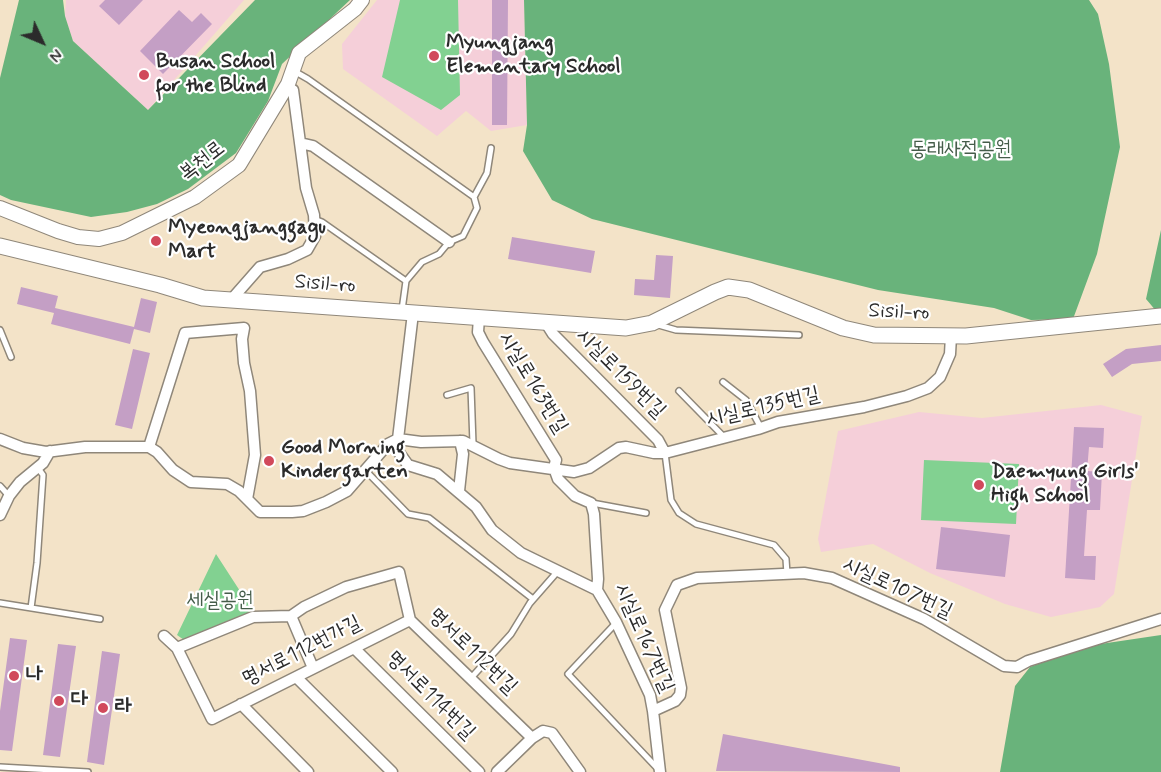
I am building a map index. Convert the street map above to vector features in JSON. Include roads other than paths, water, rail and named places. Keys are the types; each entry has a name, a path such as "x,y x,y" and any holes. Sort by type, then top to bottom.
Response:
{"main road":[{"name":"Sisil-ro","path":"0,246 160,285 203,298 626,328 652,323 728,287 749,290 855,332 874,335 951,336 1161,316"}],"street":[{"name":"복천로","path":"0,208 58,231 78,237 99,239 122,233 195,197 239,165 286,87 299,53 355,9 362,0"},
{"path":"231,300 260,267 288,259 307,250 315,236 293,90 286,87"},
{"path":"300,143 313,146 449,242"},
{"path":"408,313 398,439 395,447 408,465 437,474 459,491 476,507 492,530 521,553 597,590"},
{"name":"시실로163번길","path":"479,318 478,332 483,342 556,460 554,468"},
{"name":"시실로159번길","path":"546,323 553,334 658,440 664,453"},
{"path":"149,447 184,333 244,328 242,339 244,363 250,391 255,455 247,499"},
{"name":"시실로135번길","path":"554,468 580,471 589,468 619,447 664,453 796,417 872,405 907,396 928,388 940,377 948,363 951,336"},
{"path":"0,439 22,447 50,451 85,447 149,447 157,452 173,470 191,482 227,484 260,512 303,511 327,502 347,491 388,444 398,439 421,442 460,441 473,444 510,463 554,468 558,479 575,496 591,503"},
{"path":"459,491 463,454 460,441"},
{"path":"0,515 9,496 20,482 43,463 50,451"},
{"name":"시실로167번길","path":"591,503 594,514 598,568 597,590 616,622 645,683 653,711 659,771"},
{"name":"명서로112번길","path":"177,648 253,617 291,616 304,607 346,587 399,572 410,620 532,738"},
{"name":"시실로107번길","path":"653,711 670,705 680,695 680,680 665,610 677,585 697,578 804,573 832,578 924,619 1004,666 1017,667 1028,661 1161,619"},
{"path":"291,616 313,669"},
{"name":"명서로112번가길","path":"177,648 212,719 410,620"},
{"path":"164,636 177,648"},
{"name":"명서로114번길","path":"354,648 479,772"},
{"path":"296,677 392,772"},
{"path":"241,704 308,772"},
{"path":"498,772 532,738 543,731 552,733 580,772"}],"lane":[{"path":"293,71 308,79 474,197 477,208 463,236 449,242 439,254 422,262 406,281 408,313"},
{"path":"474,197 487,173 491,148"},
{"path":"314,219 322,222 406,281"},
{"name":"Sisil-ro","path":"652,323 676,330 800,335"},
{"path":"0,330 10,357"},
{"path":"723,382 746,400 761,428"},
{"path":"447,395 471,388 473,444"},
{"path":"679,392 724,437"},
{"path":"664,453 671,500 679,513 696,524 774,544 786,559 787,574"},
{"path":"31,608 37,563 43,475 37,467"},
{"path":"364,469 408,514 429,518 533,599"},
{"path":"0,486 9,496"},
{"path":"591,503 646,513"},
{"path":"471,678 511,634 533,599 558,572"},
{"path":"0,603 100,619"},
{"path":"616,622 568,674 659,771"},
{"path":"0,767 88,772"}],"place":[{"name":"Myungjang Elementary School","path":"434,56"},
{"name":"Busan School for the Blind","path":"144,75"},
{"name":"Myeongjanggagu Mart","path":"156,241"},
{"name":"Good Morning Kindergarten","path":"269,461"},
{"name":"Daemyung Girls' High School","path":"979,485"},
{"name":"나","path":"14,676"},
{"name":"다","path":"59,701"},
{"name":"라","path":"103,708"}],"park label":[{"name":"동래사적공원","path":"961,151"},
{"name":"세실공원","path":"220,602"}]}
